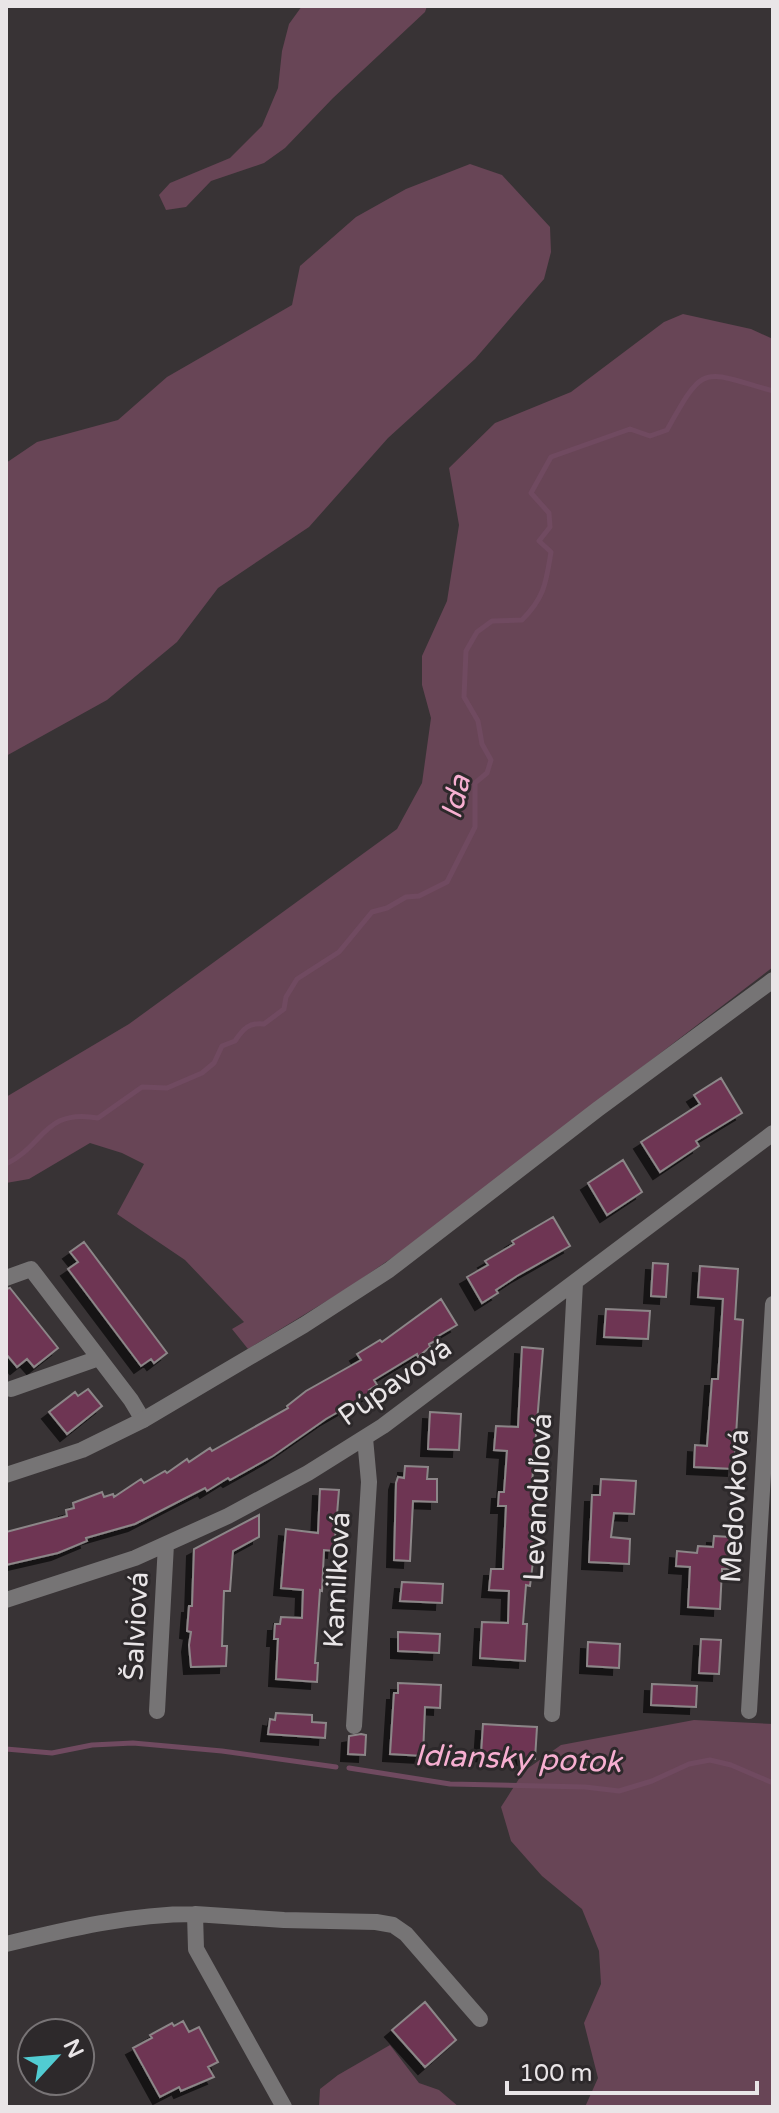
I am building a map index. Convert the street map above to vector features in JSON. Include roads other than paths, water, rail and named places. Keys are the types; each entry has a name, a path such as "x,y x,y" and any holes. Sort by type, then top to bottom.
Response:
{"street":[{"path":"6,1475 82,1450 143,1420 304,1325 389,1270 773,980"},
{"name":"Púpavová","path":"6,1600 79,1579 166,1544 255,1502 365,1438 773,1133"},
{"path":"6,1278 31,1269 143,1420"},
{"name":"Levanduľová","path":"552,1714 575,1283"},
{"name":"Medovková","path":"749,1711 773,1304"},
{"path":"11,1389 99,1358"},
{"name":"Kamilková","path":"354,1726 369,1482 365,1438"},
{"name":"Šalviová","path":"157,1711 166,1544"},
{"path":"6,1944 77,1927 141,1917 195,1914 376,1922 393,1925 406,1934 480,2019"},
{"path":"195,1914 196,1949 284,2107"}],"waterway":[{"name":"Ida","path":"6,1164 29,1148 55,1123 80,1116 98,1118 142,1087 167,1088 202,1073 214,1063 222,1046 235,1041 247,1027 264,1024 284,1009 286,997 297,979 339,952 372,912 406,897 419,896 447,882 475,827 475,783 487,773 491,760 482,744 478,721 464,697 466,651 477,632 492,621 522,620 540,596 551,552 539,541 550,527 549,513 531,493 551,457 630,429 650,436 667,430 689,392 707,378 731,379 773,391"},
{"name":"Idiansky potok","path":"6,1749 52,1753 92,1745 133,1743 222,1751 336,1767"},
{"name":"Idiansky potok","path":"349,1768 450,1784 585,1787 619,1791 652,1781 689,1764 710,1760 731,1765 773,1783"}]}
